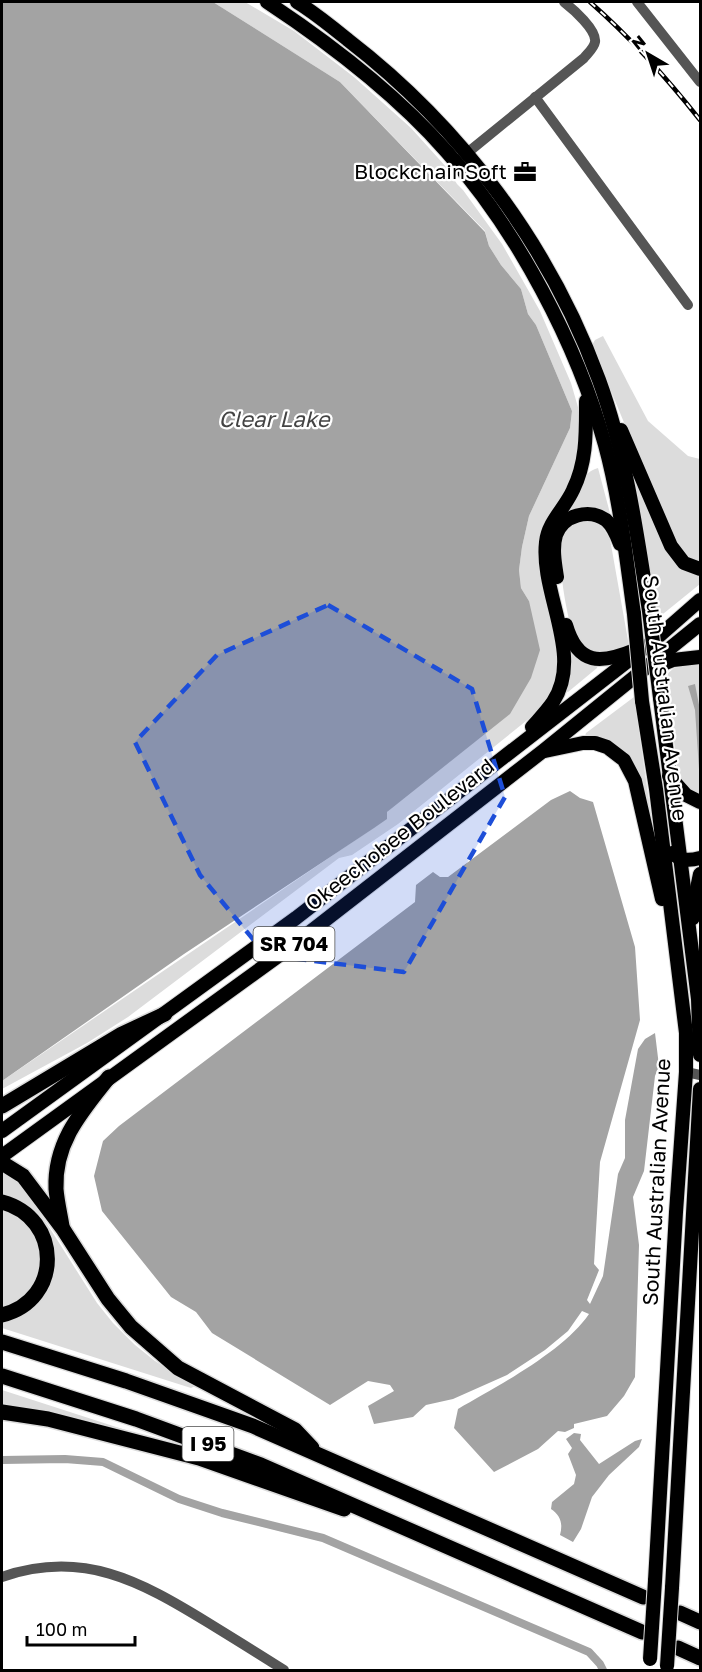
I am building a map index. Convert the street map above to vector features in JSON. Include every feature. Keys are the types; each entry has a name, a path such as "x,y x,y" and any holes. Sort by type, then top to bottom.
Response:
{"highway":[{"path":"2,1106 122,1034 165,1014"},
{"path":"63,1229 56,1190 57,1164 63,1143 82,1111 109,1077"},
{"path":"2,1163 22,1176 63,1229 108,1299 131,1327 187,1373 295,1430 316,1452"},
{"path":"2,1202 13,1205 38,1225 48,1252 48,1264 38,1290 29,1301 2,1315"},
{"name":"I 95","path":"2,1342 202,1407 316,1452 644,1597"},
{"name":"I 95","path":"2,1376 203,1442 310,1485 642,1632"},
{"path":"2,1405 199,1458 320,1502 409,1528"},
{"path":"2,1412 48,1419"},
{"path":"680,1613 700,1622"},
{"path":"678,1648 700,1658"}],"main road":[{"name":"South Australian Avenue","path":"267,2 370,77 419,123 494,187 534,246 568,309 600,382 626,476 649,611 698,999 700,1055"},
{"name":"South Australian Avenue","path":"297,2 327,22 392,75 436,119 462,158 525,261 553,314 586,389 610,465 618,502 686,1033 686,1072 650,1665"},
{"path":"600,382 671,546 684,563 700,569"},
{"path":"499,760 544,714 554,701 562,681 563,643 550,592 545,558 546,544 550,528 564,507 580,475 586,438 586,389"},
{"path":"580,475 594,464 600,463 610,465 626,476"},
{"path":"625,554 608,522 599,516 582,514 574,516 559,529 556,537 555,564 564,619 572,641 582,655 588,658 610,659 651,643"},
{"name":"Okeechobee Boulevard","path":"2,1131 282,928 651,643 700,600"},
{"name":"Okeechobee Boulevard","path":"2,1156 292,946 543,751 700,624"},
{"path":"642,672 673,660 700,657"},
{"path":"543,751 594,743 624,760 635,781 677,958"},
{"path":"669,776 686,795 700,802"},
{"path":"661,836 671,852 679,859 700,858"},
{"path":"691,947 695,898 700,874"},
{"name":"South Australian Avenue","path":"667,1668 700,1089"}],"street":[{"path":"462,158 584,58 595,41 590,28 564,2"},
{"path":"637,2 700,82"},
{"path":"535,97 688,305"},
{"path":"686,1072 700,1075"},
{"path":"2,1577 48,1567 84,1568 117,1574 177,1604 284,1671"}],"highlighted area":[{"path":"328,605 472,689 505,797 404,972 266,955 200,875 135,742 217,655"}],"shaded area":[{"path":"213,2 245,2 294,31 354,77 411,128 447,168 502,244 540,311 571,383 582,421 579,449 570,480 559,504 540,533 540,564 557,654 557,671 552,689 541,709 398,824 352,855 339,858 128,1017 87,1043 2,1089 2,1081 386,819 387,812 529,601 521,588 519,570 529,516 570,428 572,411 536,325 528,314 521,289 489,246 485,231 340,82"},
{"path":"603,336 648,421 688,456 700,459 700,565 695,565 675,546 592,345 595,340"},
{"path":"598,468 611,517 589,506 564,516 581,481"},
{"path":"634,474 671,554 700,573 700,584 658,618"},
{"path":"588,518 605,525 603,528 610,539 629,646 609,655 585,652 577,642 569,621 563,588 560,556 562,535 576,522"},
{"path":"566,643 598,665 568,692 564,690"},
{"path":"694,661 700,664 700,797 683,787 678,774 666,675 674,668 692,665"},
{"path":"634,697 657,856 630,758 611,741 595,736 585,736"},
{"path":"5,1171 15,1177 27,1192 97,1303 113,1323 155,1361 195,1386 191,1388 2,1328 2,1319 18,1313 50,1249 2,1197 2,1174"},
{"path":"2,1205 29,1220 44,1258 30,1294 2,1310"},
{"path":"2,1390 144,1436 2,1403"}],"water":[{"name":"Clear Lake","path":"2,2 213,2 340,82 485,232 489,246 501,265 521,289 528,314 536,325 572,411 570,428 529,516 522,547 519,570 521,588 529,601 540,650 531,678 510,714 387,812 387,819 184,954 2,1081"},
{"path":"695,684 700,710 700,784 695,710 688,686"},
{"path":"570,791 580,798 593,802 635,947 640,1020 600,1162 594,1264 599,1270 587,1300 590,1304 603,1276 618,1174 625,1158 625,1120 638,1049 645,1039 655,1033 659,1066 655,1076 644,1171 633,1197 639,1245 635,1377 624,1396 607,1416 574,1424 574,1428 565,1432 558,1431 538,1449 494,1472 454,1428 458,1409 510,1379 547,1354 578,1328 589,1314 582,1311 568,1331 545,1350 507,1375 453,1399 426,1405 413,1417 374,1424 368,1406 394,1391 390,1385 368,1381 330,1405 212,1333 196,1312 171,1297 102,1211 94,1176 103,1141 119,1126 415,902 416,885 433,872 440,877 448,877 551,800"},
{"path":"574,1433 581,1434 580,1440 599,1464 642,1439 639,1447 609,1475 592,1497 581,1529 573,1542 560,1535 560,1520 551,1509 552,1502 574,1484 576,1475 568,1454 572,1448 566,1439"}],"waterway":[{"path":"2,1460 65,1459 103,1462 179,1499 222,1513 323,1538 589,1652 603,1670"}],"railway":[{"path":"590,2 648,58 700,120"}],"place":[{"name":"BlockchainSoft","path":"525,172"}]}
